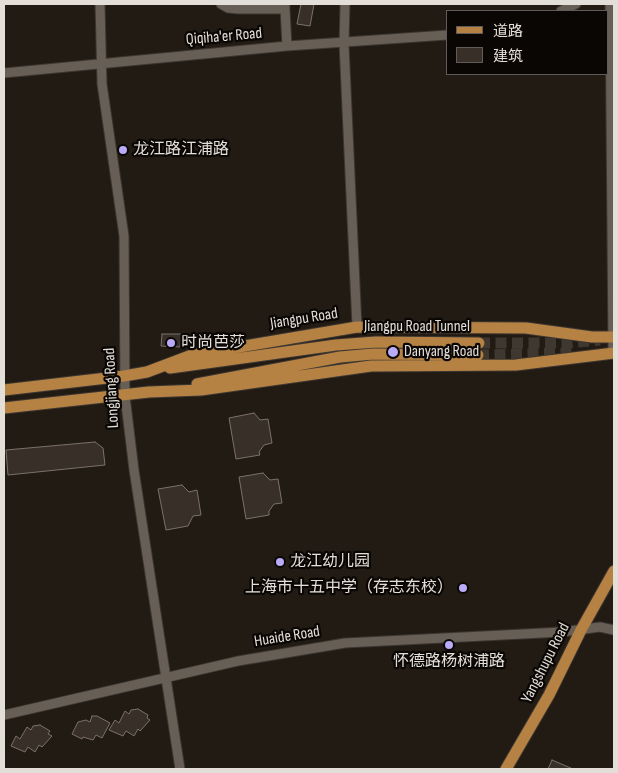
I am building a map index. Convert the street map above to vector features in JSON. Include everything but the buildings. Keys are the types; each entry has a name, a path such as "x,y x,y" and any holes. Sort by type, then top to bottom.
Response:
{"main road":[{"name":"Jiangpu Road","path":"4,390 147,372 192,355 357,327 526,328 592,337 613,337"},
{"name":"Jiangpu Road Tunnel","path":"147,372 336,345 376,342 478,349 340,357 149,392"},
{"path":"4,408 149,392 201,390 371,366 516,365 614,353"},
{"name":"Yangshupu Road","path":"506,769 549,695 581,630 614,571"}],"street":[{"name":"Longjiang Road","path":"100,4 100,64 124,236 125,396 134,470 180,769"},
{"path":"221,4 233,9 285,6 287,46"},
{"path":"345,4 344,44 357,327"},
{"path":"563,10 576,4"},
{"path":"610,4 614,353"},
{"name":"Qiqiha'er Road","path":"4,73 287,46 344,44 446,35"},
{"name":"Huaide Road","path":"4,715 238,660 345,643 581,630 600,627 614,630"}],"tunnel":[{"path":"479,343 568,343 600,340"},
{"path":"478,355 576,353"}],"place":[{"name":"龙江路江浦路","path":"123,150"},
{"name":"时尚芭莎","path":"171,343"},
{"name":"Danyang Road","path":"393,352"},
{"name":"龙江幼儿园","path":"280,562"},
{"name":"上海市十五中学（存志东校）","path":"463,588"},
{"name":"怀德路杨树浦路","path":"449,645"}]}
